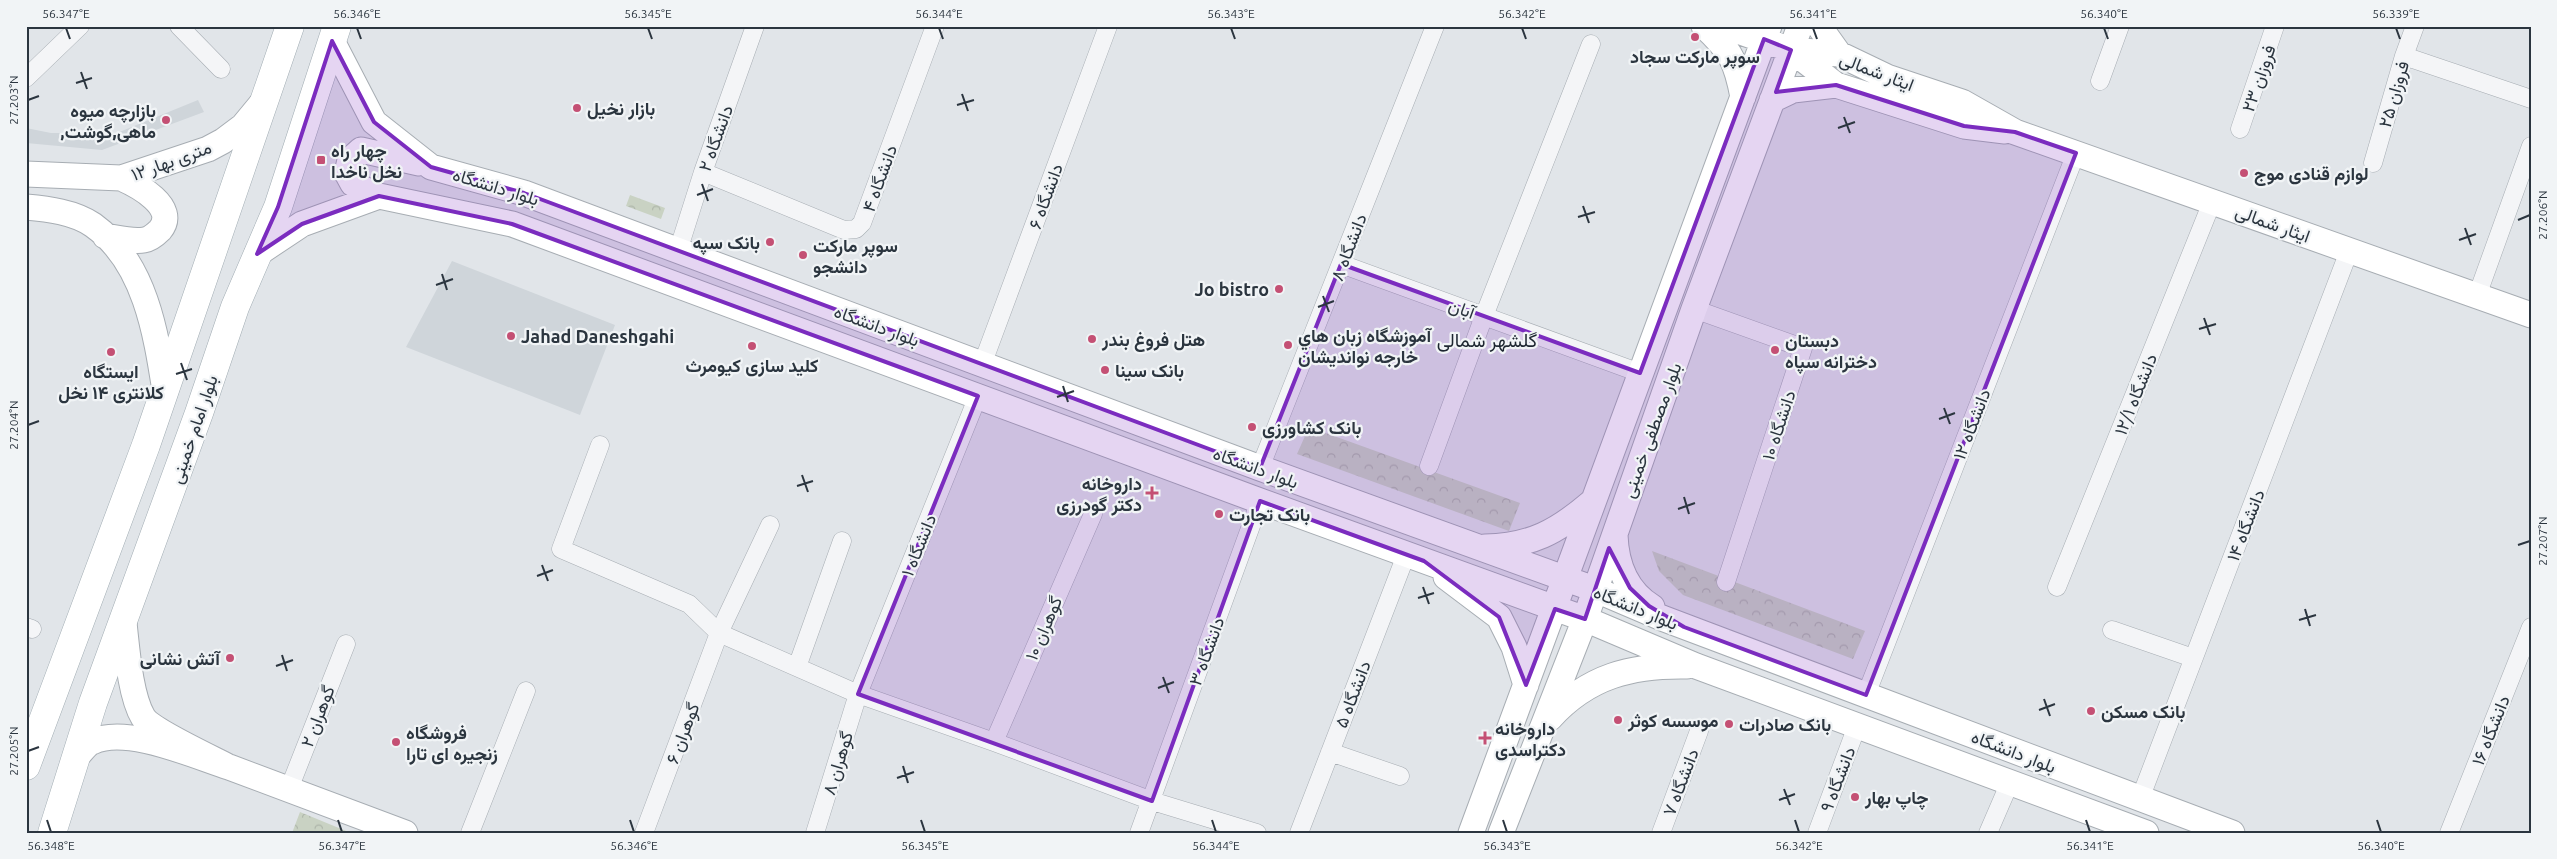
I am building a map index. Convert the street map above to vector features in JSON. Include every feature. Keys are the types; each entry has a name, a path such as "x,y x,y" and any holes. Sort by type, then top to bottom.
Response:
{"main road":[{"path":"26,766 165,391 267,98 290,26"},
{"path":"1704,26 1725,45 1733,59 1743,96"},
{"path":"1724,26 1766,33 1791,50"},
{"name":"بلوار مصطفی خمینی","path":"1502,833 1585,619 1615,528 1694,308 1800,26"},
{"path":"1819,26 1839,54"},
{"name":"بلوار دانشگاه","path":"335,33 374,122 431,167"},
{"name":"بلوار امام خمینی","path":"52,833 93,703 124,623 234,307 278,207 335,33"},
{"name":"بلوار مصطفی خمینی","path":"1471,833 1766,33"},
{"name":"ایثار شمالی","path":"1791,50 1839,54 1887,77 1962,102 2015,132 2531,315"},
{"name":"ایثار شمالی","path":"1791,50 1836,85 1964,126 2015,132"},
{"path":"1772,100 1793,90 1836,85"},
{"name":"۱۲ متری بهار","path":"26,174 121,178 208,149 223,141 243,126 267,98"},
{"name":"بلوار دانشگاه","path":"2144,832 1696,666 1585,619 1260,501 512,224 380,196 353,184 347,173 350,160 361,150 378,152 524,193 1260,468 1594,589 1684,626 2232,833"},
{"path":"26,207 56,211 98,230 130,240 146,240 156,234 163,226 164,214 160,204 140,187 121,178"},
{"path":"257,254 302,224 380,196"},
{"path":"98,230 124,261 146,303 154,324 165,391"},
{"path":"1474,547 1506,546 1535,540 1568,523 1592,502"},
{"path":"1615,528 1620,568 1630,588 1649,606 1684,626"},
{"path":"1415,558 1499,617 1514,647 1526,685"},
{"path":"124,623 131,678 144,718 161,730 229,767"},
{"path":"1543,725 1564,702 1577,692 1604,678 1662,666 1696,666"},
{"path":"78,755 92,742 114,737 141,739 229,767 405,833"}],"street":[{"path":"26,78 80,26"},
{"path":"179,26 221,69"},
{"name":"دانشگاه ۲","path":"678,251 703,172 755,26"},
{"name":"دانشگاه ۴","path":"703,172 844,230 856,229 862,223 935,26"},
{"name":"دانشگاه ۶","path":"982,365 1108,26"},
{"name":"دانشگاه ۸","path":"1260,468 1435,26"},
{"path":"2100,81 2120,26"},
{"name":"فروزان ۲۳","path":"2240,129 2275,26"},
{"name":"فروزان ۲۵","path":"2373,163 2404,56 2415,26"},
{"path":"1429,466 1484,316 1591,44"},
{"path":"2404,56 2531,100"},
{"path":"2477,296 2531,146"},
{"name":"دانشگاه ۱۲","path":"1866,695 2076,153"},
{"name":"دانشگاه ۱۲/۱","path":"2057,587 2212,202"},
{"name":"دانشگاه ۱۴","path":"2140,798 2349,250"},
{"name":"آبان","path":"1341,264 1640,373"},
{"name":"دانشگاه ۱۰","path":"1694,308 1803,348 1726,582"},
{"name":"دانشگاه ۱","path":"858,694 978,396"},
{"path":"600,444 561,549 689,604 719,633 858,694 1152,800 1257,833"},
{"name":"دانشگاه ۳","path":"1139,833 1260,501"},
{"name":"گوهران ۱۰","path":"994,742 1093,514"},
{"name":"گوهران ۶","path":"644,833 719,633 770,525"},
{"path":"797,667 842,541"},
{"name":"دانشگاه ۵","path":"1299,833 1330,752 1415,558"},
{"name":"دانشگاه ۱۶","path":"2449,833 2531,626"},
{"path":"2112,630 2194,658"},
{"name":"گوهران ۲","path":"288,789 346,644"},
{"path":"470,833 526,691"},
{"name":"گوهران ۸","path":"815,833 858,694"},
{"name":"دانشگاه ۹","path":"1817,833 1857,726"},
{"name":"دانشگاه ۷","path":"1661,833 1699,731"},
{"path":"1330,752 1400,776"},
{"path":"1988,833 2010,782"}],"highlighted area":[{"path":"1764,39 1791,50 1776,92 1836,85 1964,126 2015,132 2076,153 1866,695 1684,627 1649,606 1630,588 1609,548 1585,619 1555,609 1526,685 1499,617 1424,561 1260,501 1152,801 858,694 978,396 512,224 379,196 302,224 257,254 278,207 332,41 374,122 431,167 524,193 1260,468 1341,264 1640,373"}],"shaded area":[{"name":"بازارچه میوه ,ماهی,گوشت","path":"198,100 204,112 102,150 26,143 26,128 51,133 117,133"},
{"name":"Jahad Daneshgahi","path":"452,261 615,325 580,415 406,347"}],"green space":[{"path":"630,195 665,208 661,219 626,206"},
{"path":"1309,427 1520,503 1509,531 1297,454"},
{"path":"1652,551 1865,631 1853,659 1683,595 1659,571"},
{"path":"300,812 351,833 292,833"}],"place":[{"name":"سوپر مارکت سجاد","path":"1695,37"},
{"name":"بازار نخیل","path":"577,108"},
{"name":"بازارچه میوه ,ماهی,گوشت","path":"166,120"},
{"name":"چهار راه نخل ناخدا","path":"321,160"},
{"name":"لوازم قنادی موج","path":"2244,173"},
{"name":"بانک سپه","path":"770,242"},
{"name":"سوپر مارکت دانشجو","path":"803,255"},
{"name":"Jo bistro","path":"1279,289"},
{"name":"Jahad Daneshgahi","path":"511,336"},
{"name":"هتل فروغ بندر","path":"1092,339"},
{"name":"آموزشگاه زبان هاي خارجه نوانديشان","path":"1288,345"},
{"name":"کلید سازی کیومرث","path":"752,346"},
{"name":"دبستان دخترانه سپاه","path":"1775,350"},
{"name":"ایستگاه کلانتری ۱۴ نخل","path":"111,352"},
{"name":"بانک سینا","path":"1105,370"},
{"name":"بانک کشاورزی","path":"1252,427"},
{"name":"داروخانه دکتر گودرزی","path":"1152,493"},
{"name":"بانک تجارت","path":"1219,514"},
{"name":"آتش نشانی","path":"230,658"},
{"name":"بانک مسکن","path":"2091,711"},
{"name":"موسسه کوثر","path":"1618,720"},
{"name":"بانک صادرات","path":"1729,724"},
{"name":"داروخانه دکتراسدی","path":"1485,738"},
{"name":"فروشگاه زنجیره ای تارا","path":"396,742"},
{"name":"چاپ بهار","path":"1855,797"}],"district":[{"name":"گلشهر شمالی","path":"1487,340"}]}
